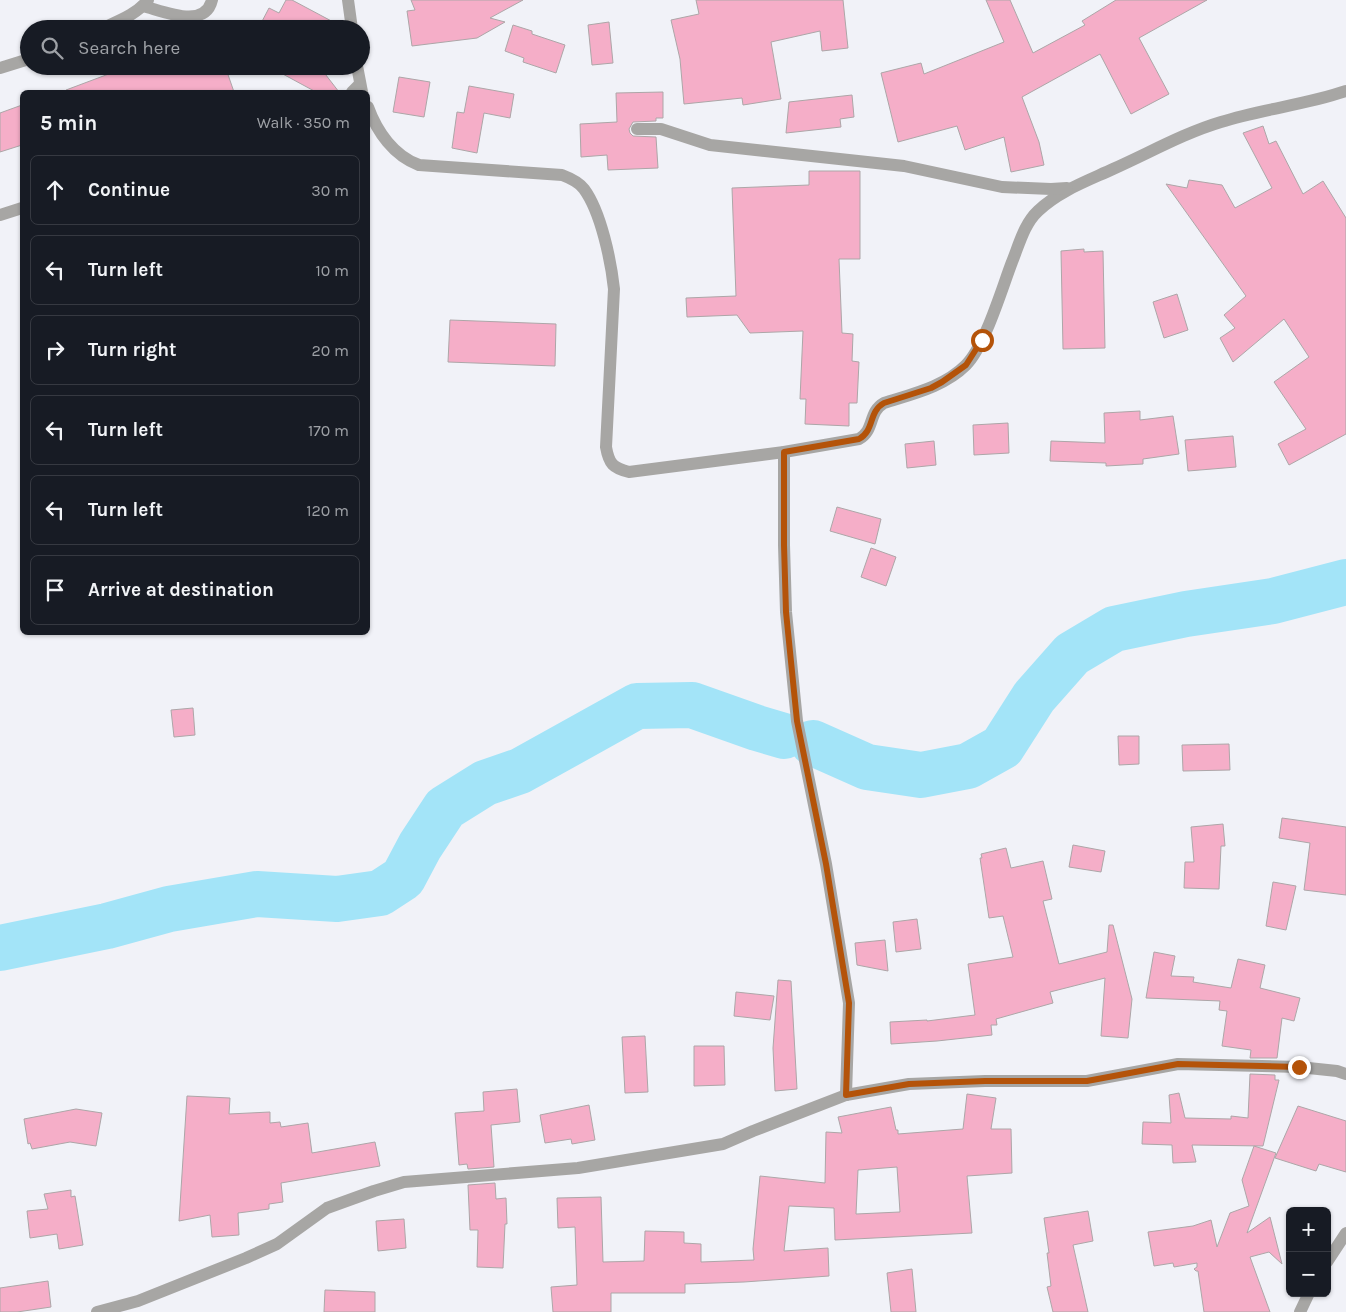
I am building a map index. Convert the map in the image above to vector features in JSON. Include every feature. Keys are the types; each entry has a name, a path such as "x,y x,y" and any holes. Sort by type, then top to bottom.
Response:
{"street":[{"path":"122,20 146,3 181,17 195,17 211,5 212,0"},
{"path":"348,0 351,20"},
{"path":"0,68 20,62"},
{"path":"357,75 358,90"},
{"path":"370,114 389,144 408,161 420,165 562,175 574,180 584,188 596,212 612,270 614,289 606,447 608,459 616,469 629,472 784,452 859,439 866,435 878,407 884,403 931,388 966,365 982,340 1024,232 1036,213 1053,199 1072,188 1220,122 1270,109 1321,100 1346,91"},
{"path":"637,128 661,130 710,145 904,166 947,177 1002,187 1051,190 1072,188"},
{"path":"0,216 20,209"},
{"path":"784,452 786,612 797,721 826,864 849,1003 846,1095"},
{"path":"97,1312 138,1301 246,1258 277,1244 327,1208 404,1182 578,1168 723,1144 768,1124 846,1095 909,1084 985,1081 1087,1081 1178,1064 1299,1067 1337,1071 1346,1074"},
{"path":"1331,1256 1346,1233"},
{"path":"1300,1312 1307,1297"}],"building":[{"path":"286,0 292,0 330,20 263,20 269,8 279,13"},
{"path":"411,0 523,0 490,18 505,22 477,38 412,46 407,11 415,10"},
{"path":"696,0 843,0 848,48 822,51 820,31 771,42 781,99 743,105 742,98 684,104 680,59 671,20 699,14"},
{"path":"986,0 1010,0 1033,53 1085,25 1082,21 1116,0 1207,0 1139,38 1169,94 1131,114 1100,54 1022,97 1039,142 1044,165 1011,172 1004,137 965,150 957,126 898,142 881,73 921,63 924,74 1004,42"},
{"path":"609,22 613,63 592,65 588,25"},
{"path":"513,25 532,31 532,34 565,45 556,73 523,62 524,58 505,51"},
{"path":"106,75 228,75 233,90 66,90"},
{"path":"285,75 326,75 337,90 312,90"},
{"path":"399,77 430,82 424,117 393,112"},
{"path":"469,86 514,94 510,118 484,113 477,153 452,148 457,112 464,113"},
{"path":"663,92 663,118 656,118 656,121 633,122 629,129 633,136 656,137 658,168 608,170 607,155 581,157 580,124 617,122 616,93"},
{"path":"852,95 854,117 840,119 841,127 786,133 789,102"},
{"path":"20,106 20,146 0,152 0,113"},
{"path":"1263,126 1269,144 1276,141 1303,194 1323,181 1346,218 1346,434 1289,465 1278,444 1306,429 1274,382 1309,357 1284,319 1233,362 1220,338 1235,328 1224,315 1246,296 1166,184 1187,188 1189,180 1222,185 1235,208 1272,188 1243,133"},
{"path":"809,171 860,171 860,259 839,259 842,333 853,334 852,361 859,362 857,403 849,403 849,426 805,424 806,399 800,399 803,331 750,333 737,315 687,317 686,298 736,296 732,188 809,185"},
{"path":"1084,249 1084,252 1103,251 1105,348 1063,349 1061,251"},
{"path":"1177,294 1188,330 1164,338 1153,302"},
{"path":"450,320 556,324 555,366 448,362"},
{"path":"1140,411 1140,420 1173,416 1179,454 1143,459 1143,464 1106,466 1106,463 1050,461 1051,441 1105,443 1104,413"},
{"path":"1008,423 1009,453 974,455 973,425"},
{"path":"1233,436 1236,467 1188,471 1185,440"},
{"path":"934,441 936,465 907,468 905,444"},
{"path":"837,507 881,519 875,544 830,531"},
{"path":"871,548 896,557 886,586 861,577"},
{"path":"193,708 195,735 174,737 171,710"},
{"path":"1118,736 1139,736 1139,764 1119,765"},
{"path":"1229,744 1230,770 1183,771 1182,745"},
{"path":"1282,818 1346,827 1346,895 1304,890 1310,843 1279,838"},
{"path":"1223,824 1225,846 1221,846 1219,889 1184,888 1185,862 1194,862 1191,827"},
{"path":"1073,845 1105,851 1101,872 1069,867"},
{"path":"1006,848 1011,868 1043,861 1052,899 1043,901 1059,964 1107,952 1109,925 1113,925 1132,999 1128,1038 1101,1036 1105,978 1050,992 1053,1003 996,1019 997,1025 991,1025 992,1035 891,1044 890,1022 927,1021 975,1015 968,964 1013,957 1003,916 989,918 980,858 982,858 981,854"},
{"path":"1273,882 1296,886 1286,930 1266,926"},
{"path":"917,919 921,949 896,952 893,922"},
{"path":"885,940 888,971 857,965 855,943"},
{"path":"1154,952 1175,956 1171,976 1194,977 1193,982 1231,988 1238,959 1265,965 1260,988 1300,998 1294,1021 1282,1018 1277,1058 1250,1058 1251,1050 1222,1046 1227,1011 1219,1010 1220,1001 1146,998"},
{"path":"778,980 791,981 797,1089 775,1091 773,1048"},
{"path":"736,992 774,996 770,1020 734,1016"},
{"path":"645,1036 648,1092 625,1093 622,1037"},
{"path":"694,1046 724,1046 725,1085 694,1086"},
{"path":"1250,1074 1275,1075 1275,1080 1279,1080 1263,1146 1192,1145 1196,1162 1173,1163 1172,1145 1142,1144 1143,1122 1171,1123 1169,1095 1179,1093 1185,1118 1231,1119 1231,1116 1248,1118"},
{"path":"517,1089 520,1122 491,1125 494,1167 468,1169 467,1164 459,1165 455,1113 484,1111 483,1092"},
{"path":"967,1094 996,1098 991,1129 1011,1129 1012,1173 967,1176 972,1233 835,1240 834,1208 789,1206 784,1251 828,1248 829,1276 685,1284 685,1293 611,1293 611,1312 553,1312 551,1287 577,1285 575,1227 558,1228 557,1198 601,1197 603,1262 644,1261 645,1231 684,1232 684,1243 701,1244 701,1262 754,1260 753,1249 760,1176 825,1183 826,1132 842,1133 838,1117 891,1107 898,1134 963,1129","holes":["897,1167 900,1212 856,1214 858,1170"]},
{"path":"187,1096 230,1098 229,1114 270,1112 270,1123 280,1122 281,1127 308,1123 312,1153 375,1142 380,1166 281,1183 283,1202 269,1204 269,1209 238,1213 239,1235 212,1237 210,1215 179,1221"},
{"path":"589,1105 595,1140 572,1144 571,1139 545,1143 540,1115"},
{"path":"1298,1106 1346,1121 1346,1172 1319,1164 1316,1171 1275,1158"},
{"path":"76,1109 102,1113 96,1146 70,1142 32,1149 30,1143 28,1144 24,1119"},
{"path":"1254,1146 1276,1153 1247,1233 1270,1217 1282,1264 1269,1252 1250,1257 1270,1312 1204,1312 1198,1271 1194,1269 1197,1267 1197,1263 1174,1267 1173,1263 1154,1266 1148,1232 1193,1226 1211,1220 1217,1247 1230,1213 1249,1206 1242,1180"},
{"path":"495,1183 496,1199 506,1198 507,1224 505,1224 503,1268 477,1267 478,1230 470,1230 468,1185"},
{"path":"71,1190 71,1197 75,1196 83,1245 59,1249 57,1234 30,1238 27,1211 48,1209 44,1194"},
{"path":"1088,1211 1093,1241 1073,1245 1088,1312 1053,1312 1047,1287 1051,1286 1044,1218"},
{"path":"404,1219 406,1248 378,1251 376,1221"},
{"path":"912,1269 916,1312 891,1312 887,1273"},
{"path":"48,1281 51,1307 17,1312 0,1312 0,1288"},
{"path":"325,1290 375,1292 375,1312 324,1312"}],"waterway":[{"path":"813,743 867,767 921,775 968,766 1002,747 1034,697 1072,654 1114,629 1186,614 1273,601 1346,582"},
{"path":"0,948 107,926 169,909 257,894 337,899 380,893 403,878 420,846 445,808 485,783 520,771 637,706 692,705 784,736"}],"route":[{"path":"982,340 966,365 942,382 931,388 884,403 878,407 866,435 859,439 784,452 786,612 797,721 826,864 849,1003 846,1095 909,1084 985,1081 1087,1081 1178,1064 1299,1067"}]}
